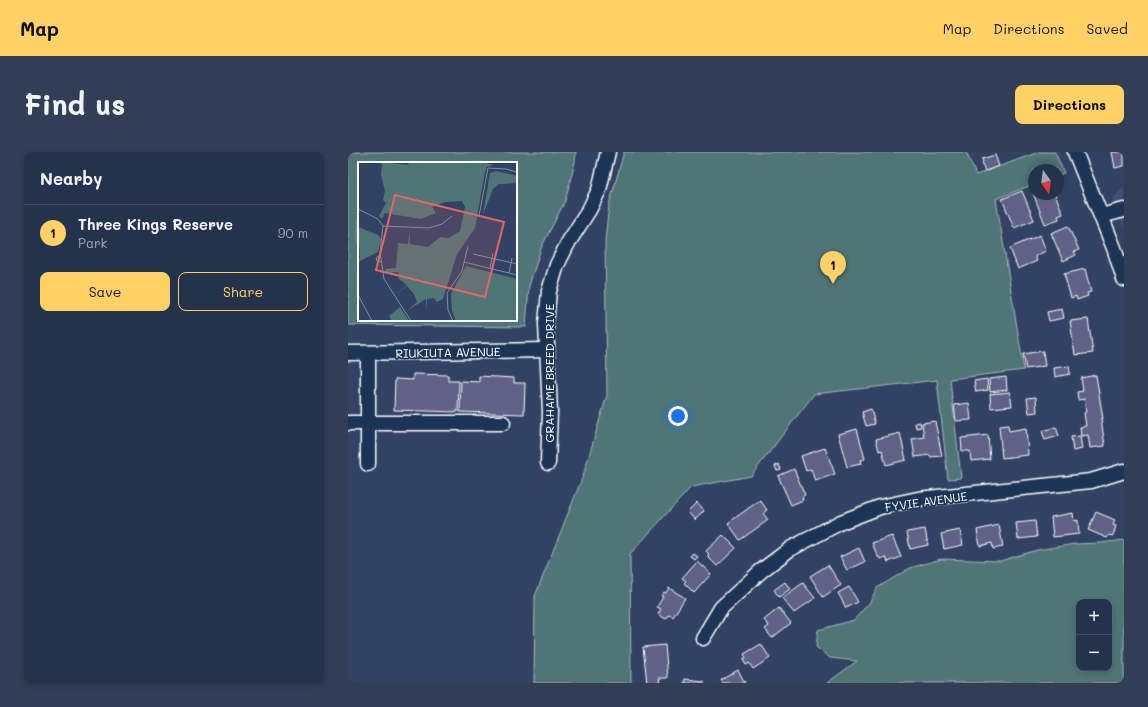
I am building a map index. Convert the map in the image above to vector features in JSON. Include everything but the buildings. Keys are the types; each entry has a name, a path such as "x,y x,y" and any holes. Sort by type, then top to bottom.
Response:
{"street":[{"name":"GRAHAME BREED DRIVE","path":"548,463 550,412 546,324 549,291 557,265 599,190 608,152"},
{"path":"1075,152 1101,216 1122,261 1124,279"},
{"path":"1101,216 1124,210"},
{"name":"RIUKIUTA AVENUE","path":"348,354 547,350"},
{"path":"368,354 368,464"},
{"path":"348,423 503,423"},
{"name":"FYVIE AVENUE","path":"703,638 721,608 761,571 790,548 841,522 880,507 918,499 1091,481 1124,471"}],"shaded area":[{"path":"1124,187 1124,228 1112,199"}],"green space":[{"path":"348,152 576,152 575,162 565,201 541,248 529,286 526,327 348,325"},
{"path":"624,152 966,152 976,175 1039,152 1055,152 1060,164 1028,164 1028,186 996,199 1024,370 950,379 961,478 948,479 937,380 814,394 751,476 691,487 630,554 631,683 534,683 535,596 583,476 607,395 605,240 609,205"},
{"path":"1124,540 1124,683 827,683 857,661 830,658 816,647 818,630 854,620 870,602 877,588 910,568 941,559 1000,561 1037,550 1075,544"}],"place":[{"name":"Three Kings Reserve","path":"833,284"}]}
